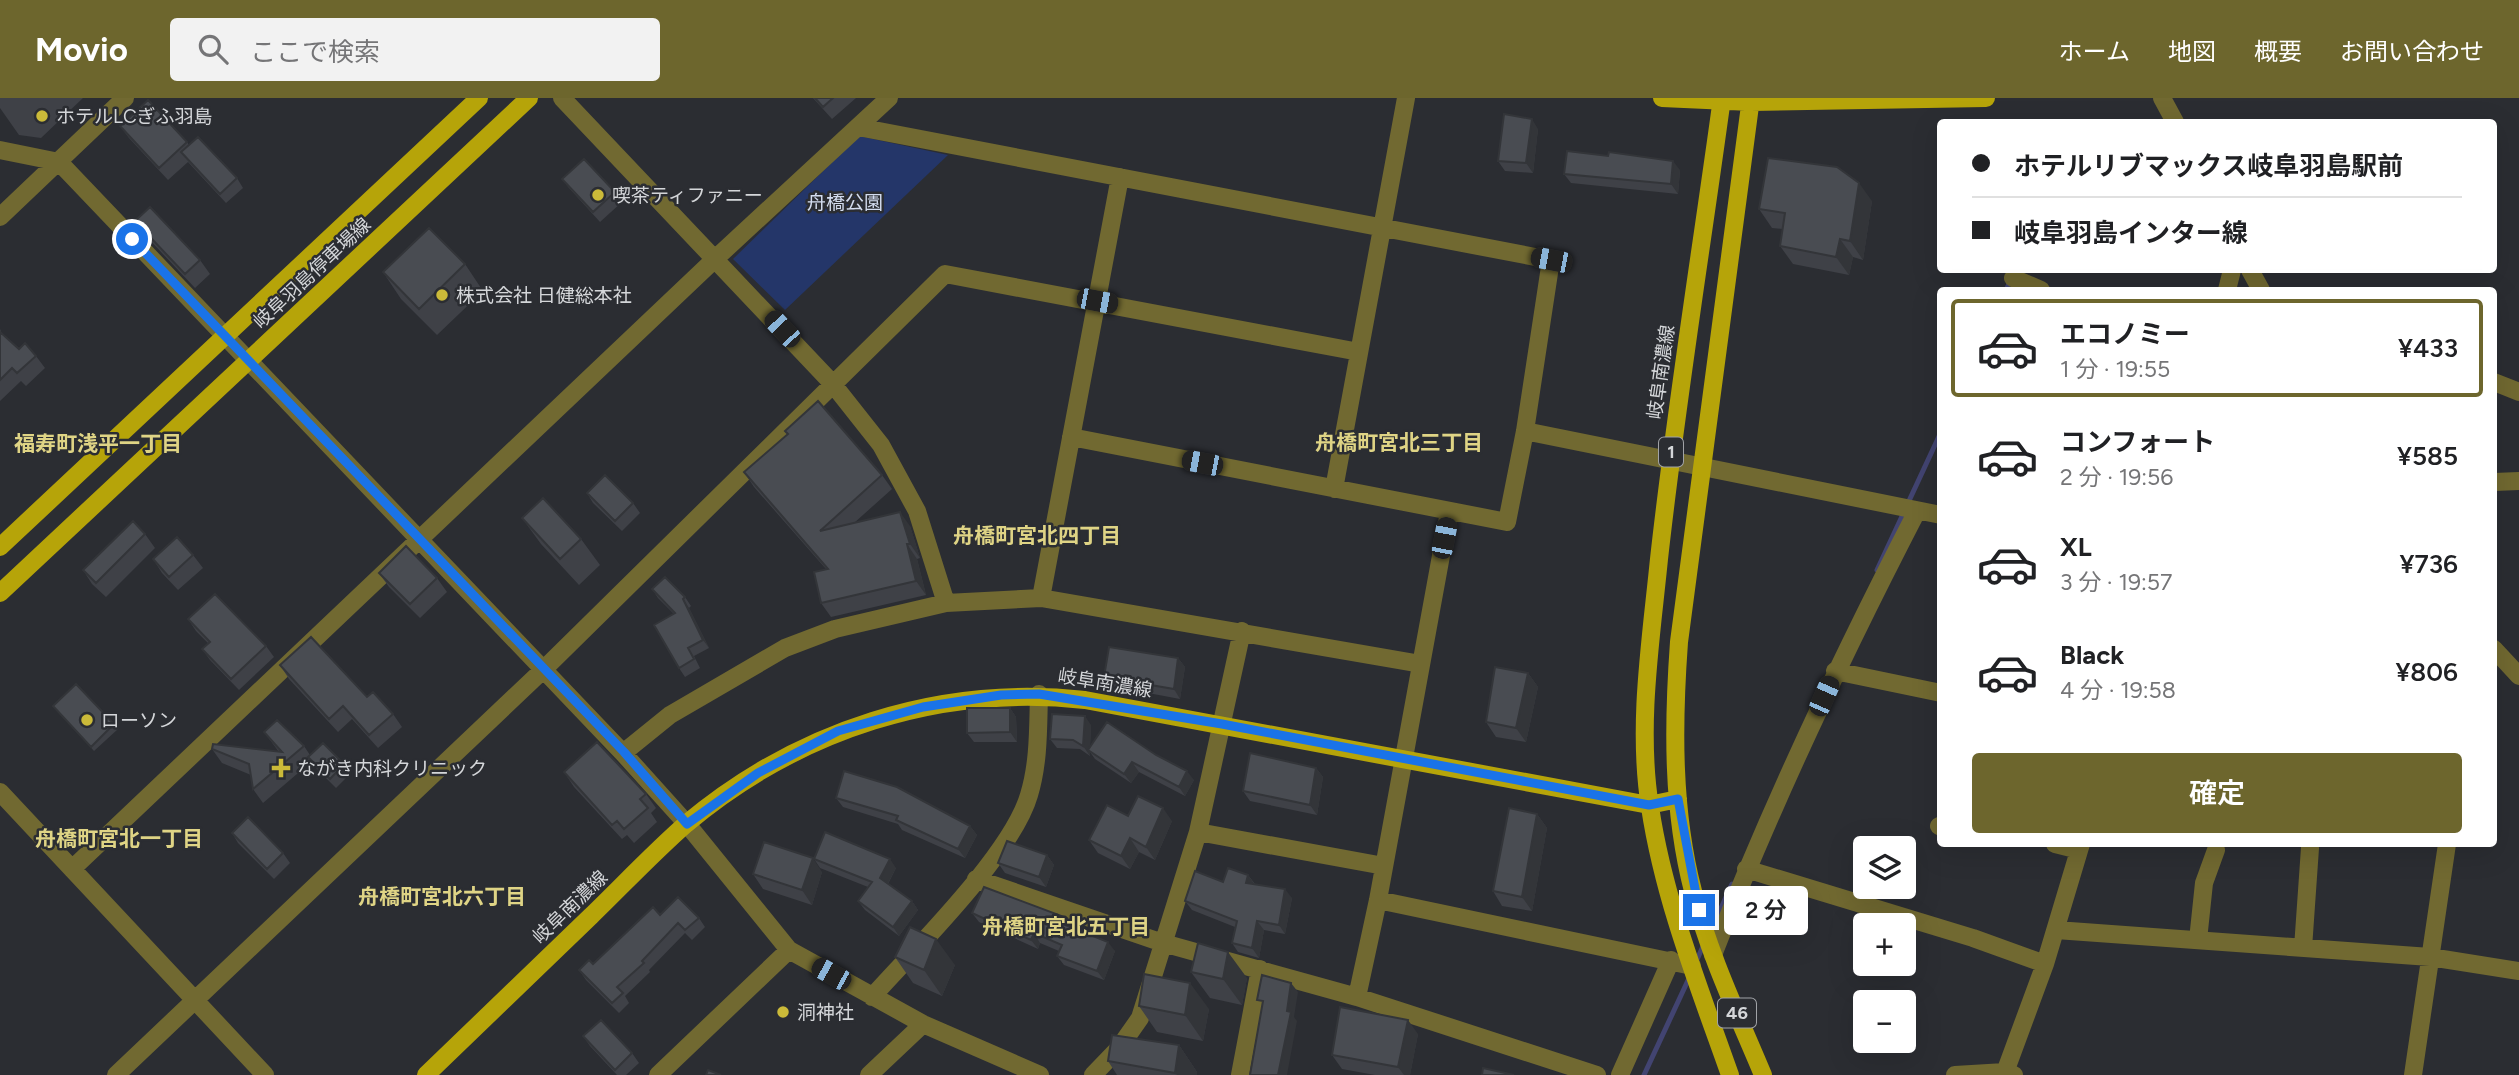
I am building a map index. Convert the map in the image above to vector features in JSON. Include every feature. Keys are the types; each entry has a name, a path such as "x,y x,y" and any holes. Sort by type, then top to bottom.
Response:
{"main road":[{"name":"岐阜羽島停車場線","path":"0,547 479,98"},
{"name":"岐阜羽島停車場線","path":"0,593 530,98"},
{"path":"1662,98 1986,98"},
{"name":"岐阜南濃線","path":"1649,805 1647,707 1670,460 1721,100"},
{"name":"1","path":"1678,799 1674,718 1679,642 1751,100"},
{"name":"岐阜南濃線","path":"426,1075 687,824 758,773 838,731 923,707 1001,695 1039,694 1222,724 1649,805 1678,799"},
{"name":"46","path":"1678,799 1692,890 1712,953 1763,1075"},
{"name":"46","path":"1649,805 1669,903 1730,1075"}],"street":[{"path":"0,217 125,98"},
{"path":"562,98 832,383 881,445 917,511 946,603"},
{"path":"72,869 716,258 889,98"},
{"path":"1334,489 1406,98"},
{"path":"2162,98 2173,119"},
{"path":"858,127 1551,260 1525,431 1507,522 1071,437"},
{"path":"0,150 59,162 418,540 624,752 687,824 789,950 923,1024 1040,1075"},
{"path":"1041,598 1120,177"},
{"path":"116,1075 544,669 945,274 1359,352"},
{"path":"2013,278 2034,287"},
{"path":"2497,383 2519,392"},
{"path":"1525,431 1937,514"},
{"path":"2497,482 2519,481"},
{"path":"1712,953 1746,869 1835,671 1912,510"},
{"path":"1357,997 1378,900 1449,512"},
{"path":"624,752 670,715 785,648 835,629 946,603 1041,598 1421,664"},
{"path":"1093,1075 1119,1048 1140,1018 1198,832 1242,631"},
{"path":"2497,652 2519,676"},
{"path":"1835,671 1937,692"},
{"path":"872,997 976,878 1016,825 1029,798 1037,768 1039,694"},
{"path":"0,792 265,1075"},
{"path":"1198,832 1384,866"},
{"path":"1955,1075 2008,1074 2056,930 2080,847"},
{"path":"2413,1075 2447,847"},
{"path":"2303,948 2310,848"},
{"path":"2199,940 2204,883 2216,850"},
{"path":"1746,869 2045,964"},
{"path":"976,878 1163,943 1357,997 1597,1075"},
{"path":"1378,900 1691,964"},
{"path":"2056,930 2430,957 2519,971"},
{"path":"658,1075 789,950"},
{"path":"1620,1075 1671,960"},
{"path":"1240,1075 1260,969"},
{"path":"869,1075 923,1024"}],"green space":[{"name":"舟橋公園","path":"859,136 948,155 785,310 733,259"}],"building":[{"path":"815,98 833,98 823,107"},
{"path":"148,100 187,142 159,168 120,126"},
{"path":"1504,114 1532,119 1526,163 1498,161"},
{"path":"198,137 237,178 220,194 181,152"},
{"path":"1567,151 1608,156 1609,152 1673,161 1671,184 1564,174"},
{"path":"1768,158 1837,167 1859,183 1850,241 1840,239 1836,257 1780,246 1785,213 1759,209"},
{"path":"584,159 615,192 593,212 562,179"},
{"path":"150,207 200,260 185,274 135,221"},
{"path":"429,228 465,264 419,309 383,272"},
{"path":"0,332 19,349 25,343 36,356 17,373 12,368 0,380"},
{"path":"818,401 882,475 820,531 900,512 910,544 907,544 916,581 821,603 814,572 828,569 744,472 788,434 785,431"},
{"path":"605,475 633,503 615,521 587,493"},
{"path":"543,498 581,539 560,559 522,518"},
{"path":"133,521 145,534 96,583 83,570"},
{"path":"177,537 193,555 169,577 153,559"},
{"path":"406,546 437,578 410,604 379,573"},
{"path":"665,577 685,597 683,599 703,640 688,648 694,659 679,668 654,625 675,613 652,589"},
{"path":"215,594 266,646 231,679 202,649 210,642 188,619"},
{"path":"311,637 367,697 373,692 393,714 369,735 343,706 329,719 280,665"},
{"path":"1109,647 1178,658 1174,689 1104,677"},
{"path":"1495,667 1528,673 1516,728 1486,722"},
{"name":"ローソン","path":"76,684 114,724 91,747 53,706"},
{"path":"967,708 1010,708 1010,732 967,733"},
{"path":"1052,714 1085,716 1083,746 1073,740 1050,739"},
{"path":"277,720 304,746 253,789 249,764 212,749 213,744 282,752 264,732"},
{"path":"1107,722 1156,755 1187,771 1179,787 1132,762 1124,774 1088,750"},
{"path":"597,742 646,794 640,799 648,808 624,829 617,821 612,825 564,772"},
{"path":"323,743 344,764 330,779 308,757"},
{"path":"1250,753 1316,768 1310,805 1243,791"},
{"path":"844,771 897,787 970,826 958,849 896,820 898,816 836,798"},
{"path":"1138,796 1163,808 1146,847 1130,838 1121,856 1089,840 1107,805 1128,816"},
{"path":"1509,808 1537,814 1522,897 1493,891"},
{"path":"248,817 283,853 267,869 232,833"},
{"path":"825,832 890,859 880,878 912,901 893,927 858,901 872,882 814,859"},
{"path":"1007,841 1047,855 1039,877 998,863"},
{"path":"764,842 813,858 802,890 753,874"},
{"path":"1228,868 1248,875 1246,883 1285,889 1279,925 1257,921 1252,948 1232,943 1237,921 1185,901 1195,871 1223,882"},
{"path":"984,887 1067,918 1065,925 1108,942 1097,971 1057,956 1062,945 1034,933 1031,940 972,913"},
{"path":"678,897 699,918 685,930 678,923 642,961 644,963 617,987 623,993 612,1003 579,970 589,960 593,964 653,907 660,915"},
{"path":"910,927 936,939 924,970 895,957"},
{"path":"1198,943 1228,952 1223,979 1191,972"},
{"path":"1144,974 1190,983 1185,1015 1139,1006"},
{"path":"1262,975 1291,983 1287,1011 1291,1012 1278,1075 1250,1075 1263,1001 1257,1000"},
{"path":"1340,1007 1408,1020 1398,1067 1332,1055"},
{"path":"601,1020 632,1053 615,1070 583,1036"},
{"path":"1112,1035 1179,1045 1175,1073 1108,1061"},
{"path":"1483,1068 1514,1075 1482,1075"},
{"path":"708,1070 721,1075 706,1075"}],"waterway":[{"path":"2008,287 2014,273"},
{"path":"1908,503 1937,441"},
{"path":"1877,570 1904,512"},
{"path":"1710,932 1732,884"},
{"path":"1695,964 1704,944"},
{"path":"1644,1075 1690,976"}],"place":[{"name":"ホテルLCぎふ羽島","path":"42,116"},
{"name":"喫茶ティファニー","path":"598,195"},
{"name":"株式会社 日健総本社","path":"442,295"},
{"name":"ローソン","path":"87,720"},
{"name":"ながき内科クリニック","path":"281,768"},
{"name":"洞神社","path":"783,1012"}],"district":[{"name":"舟橋町宮北三丁目","path":"1399,442"},
{"name":"福寿町浅平一丁目","path":"98,443"},
{"name":"舟橋町宮北四丁目","path":"1037,535"},
{"name":"舟橋町宮北一丁目","path":"119,838"},
{"name":"舟橋町宮北六丁目","path":"442,896"},
{"name":"舟橋町宮北五丁目","path":"1066,926"}],"route":[{"path":"132,239 624,752 687,824 758,773 794,751 838,731 923,707 1001,695 1039,694 1086,699 1649,805 1678,799 1692,890 1699,910"}]}
